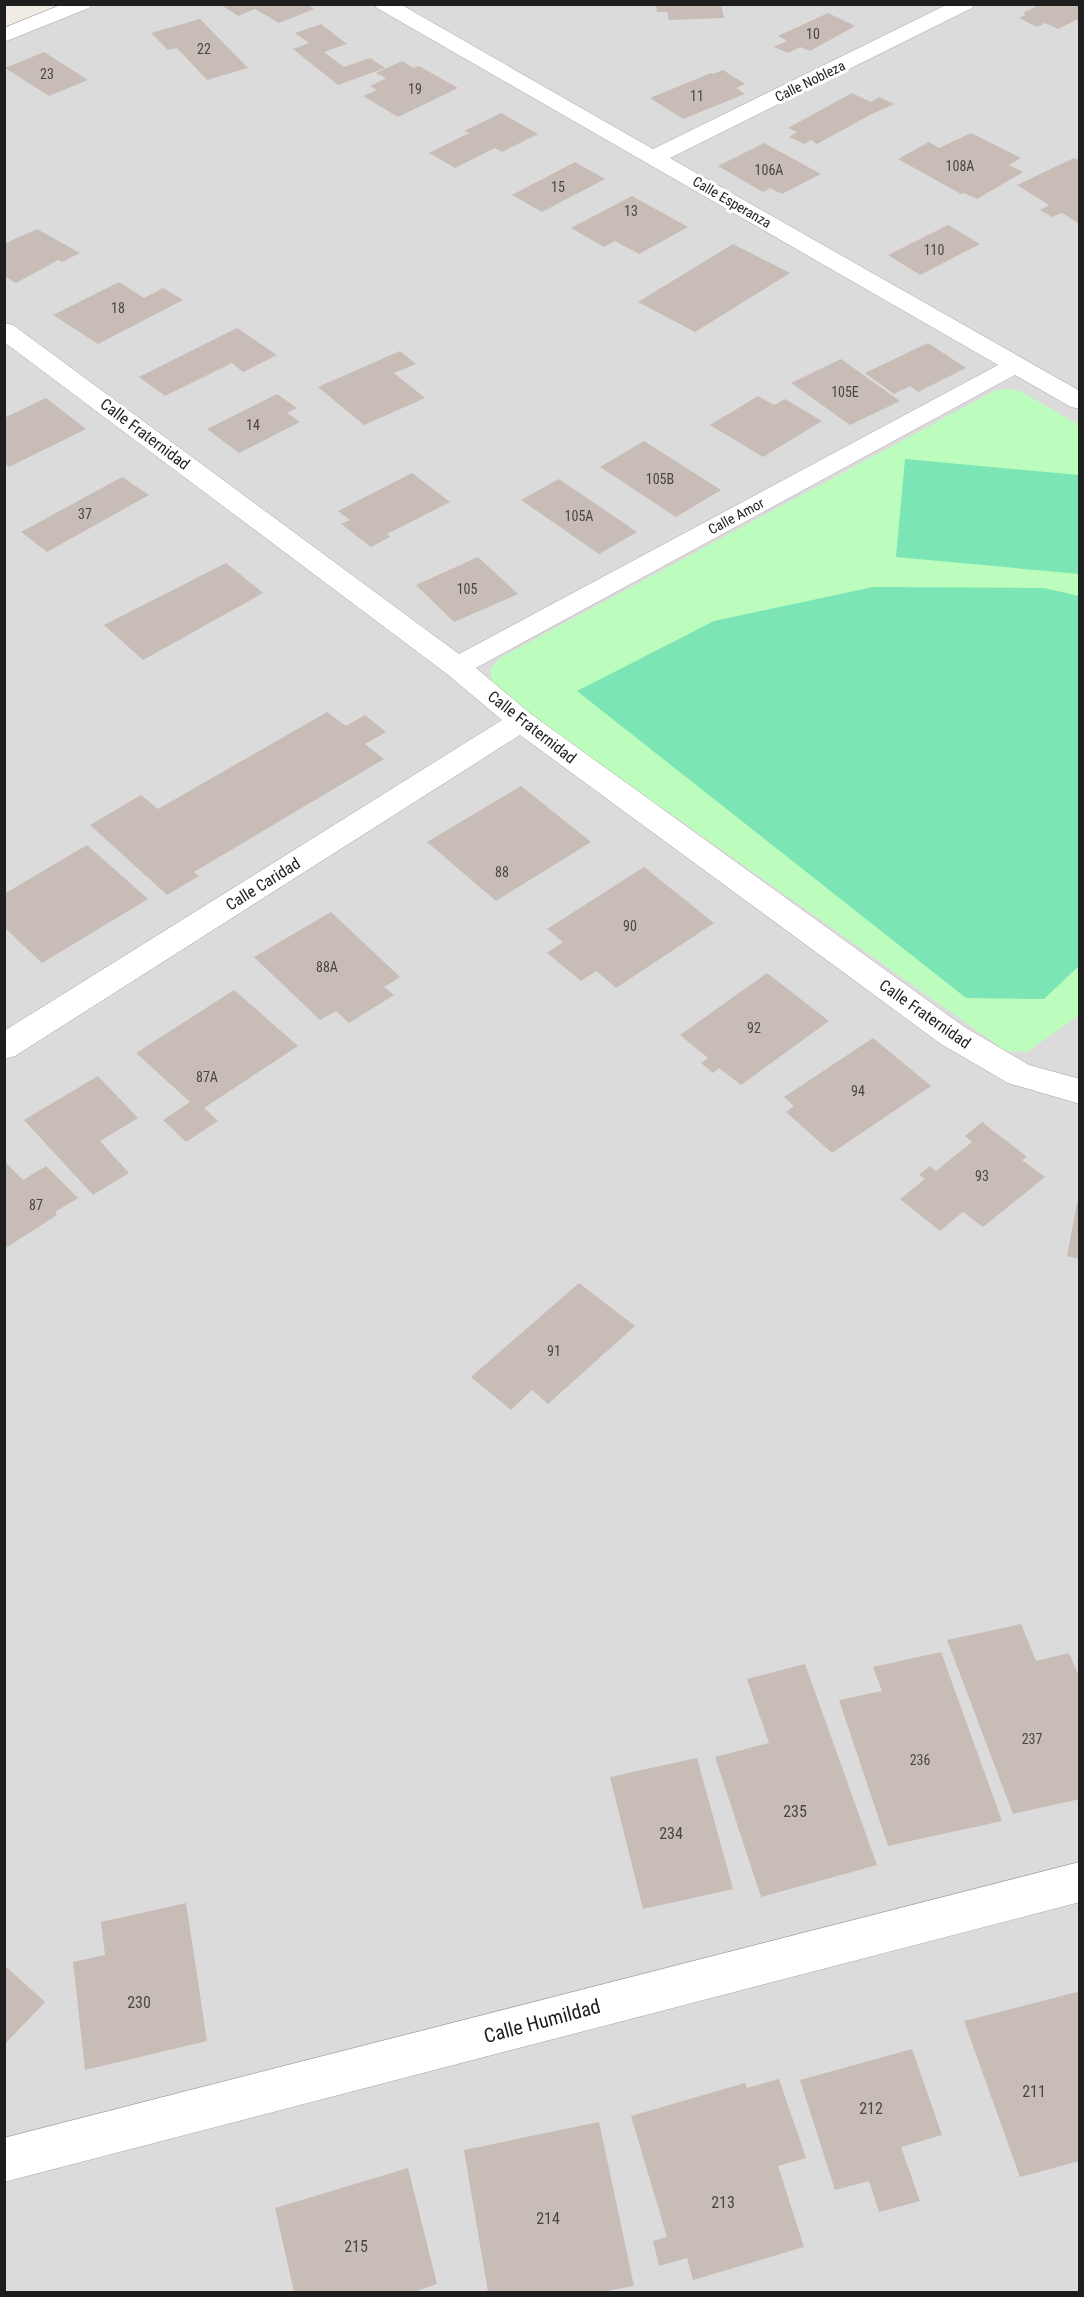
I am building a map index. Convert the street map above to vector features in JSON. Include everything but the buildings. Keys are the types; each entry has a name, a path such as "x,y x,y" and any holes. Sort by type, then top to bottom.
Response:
{"street":[{"path":"4,36 82,4"},
{"name":"Calle Esperanza","path":"384,4 1080,402"},
{"name":"Calle Nobleza","path":"654,157 965,4"},
{"name":"Calle Fraternidad","path":"4,330 457,667 521,721 952,1035 1019,1074 1080,1092"},
{"name":"Calle Amor","path":"457,667 1016,365"},
{"name":"Calle Caridad","path":"4,1047 521,721"},
{"name":"Calle Humildad","path":"4,2160 1080,1882"}],"shaded area":[{"path":"88,4 1079,5 1079,2292 5,2292 5,39"}],"green space":[{"path":"996,390 1020,391 1079,425 1079,1015 1027,1052 1006,1051 497,691 491,682 491,668 500,658"},
{"path":"905,459 1079,475 1079,574 896,557"},
{"path":"873,587 1044,588 1079,596 1079,966 1044,999 966,998 577,691 714,621"}]}
